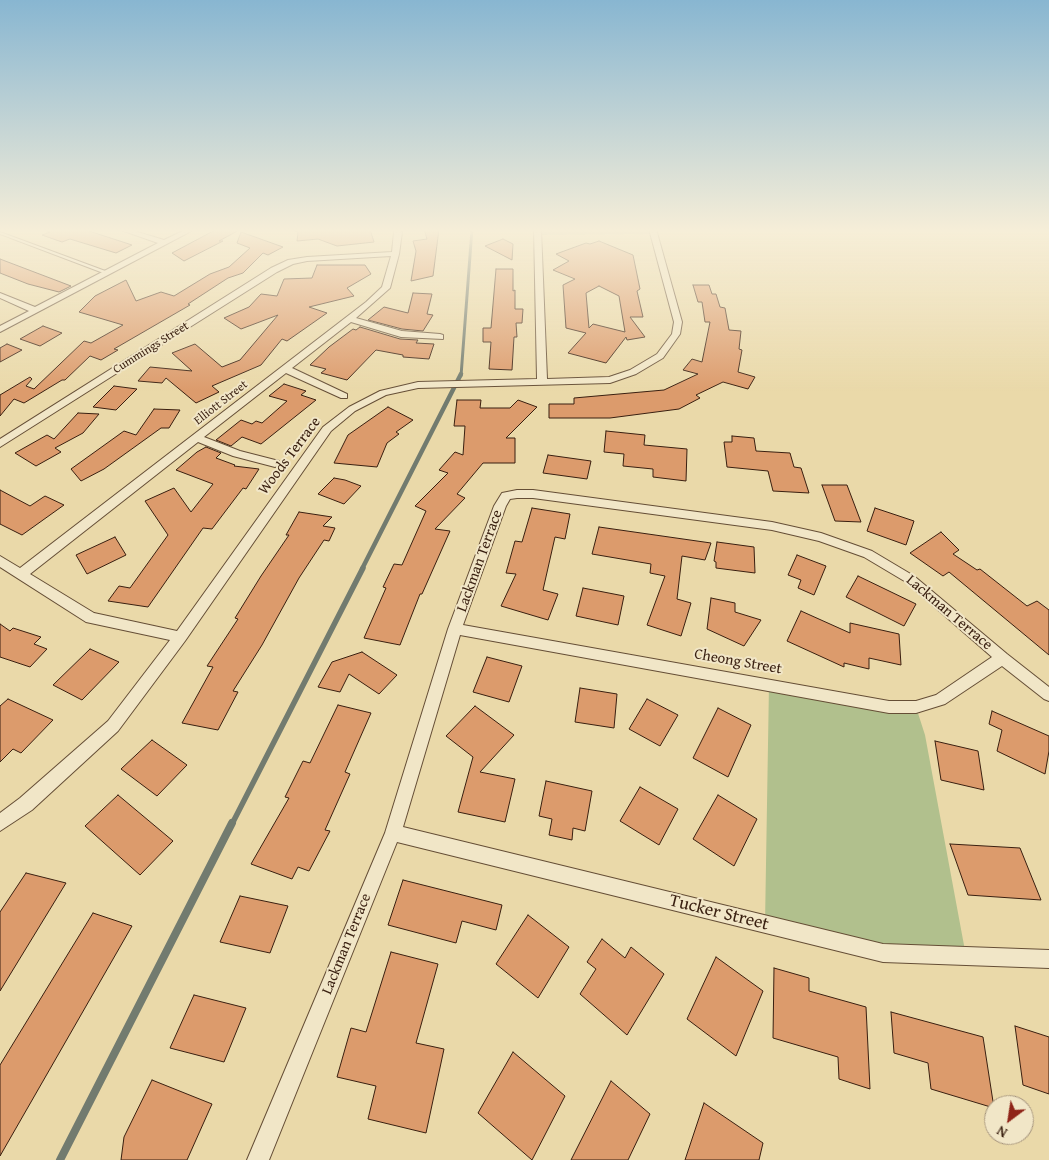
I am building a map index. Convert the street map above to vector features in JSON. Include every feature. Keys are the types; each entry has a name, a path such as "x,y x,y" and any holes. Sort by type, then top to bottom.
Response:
{"street":[{"path":"0,329 87,283"},
{"name":"Cummings Street","path":"0,444 253,283"},
{"name":"Elliott Street","path":"21,574 350,319 386,288 387,283"},
{"path":"539,283 542,383"},
{"name":"Woods Terrace","path":"0,823 26,804 113,726 180,638 328,429 352,409 383,393 418,385 610,380 648,365 660,356 676,334 678,322 667,283"},
{"path":"0,295 34,310"},
{"path":"350,319 401,334 440,337"},
{"path":"286,369 344,396"},
{"path":"196,438 237,454 275,463"},
{"name":"Lackman Terrace","path":"258,1160 393,832 455,629 500,506 506,496 533,494 772,526 821,536 868,554 910,578 1002,658 1049,695"},
{"path":"0,561 91,618 180,638"},
{"name":"Cheong Street","path":"455,629 769,684 888,708 916,706 940,700 1002,658"},
{"name":"Tucker Street","path":"393,832 882,953 1049,959"}],"green space":[{"path":"769,684 916,707 925,735 966,956 883,953 765,924"}],"building":[{"path":"26,283 63,283 71,286 59,292"},
{"path":"120,283 127,283 136,301 161,292 174,296 195,283 220,283 188,304 190,305 114,349 118,350 101,360 90,356 65,380 24,403 14,399 0,416 0,395 30,377 32,379 26,386 34,389 84,341 91,343 123,325 79,312 95,296"},
{"path":"282,283 355,283 347,288 354,296 309,307 327,313 287,341 282,339 261,365 212,386 219,392 196,403 166,378 162,383 138,381 150,367 192,371 172,353 195,344 222,367 240,360 278,315 241,329 224,318 249,307 261,294 277,296"},
{"path":"495,283 513,283 515,309 523,309 522,323 516,323 517,337 514,337 512,370 489,369 491,342 483,342 483,328 491,328"},
{"path":"567,283 639,283 640,289 637,291 643,317 630,317 645,337 627,340 626,337 606,363 568,353 586,333 566,328 563,285","holes":["599,286 619,296 625,332 593,324 589,328 586,293"]},
{"path":"693,285 709,285 712,294 716,294 720,307 725,308 729,330 741,331 739,349 742,350 738,372 755,377 748,389 723,382 696,395 700,398 679,409 610,418 549,418 549,404 574,404 574,398 664,390 698,374 683,370 692,359 702,362 710,322 705,322 702,302 698,302"},
{"path":"413,293 432,294 427,314 433,315 423,331 402,329 368,320 384,307 408,313"},
{"path":"43,326 62,333 40,346 20,339"},
{"path":"360,327 400,339 418,340 416,343 434,344 429,359 403,357 403,355 376,350 347,380 321,373 326,369 310,365 329,347 353,329 356,330"},
{"path":"7,344 22,350 0,362 0,348"},
{"path":"284,384 306,391 301,395 316,400 261,444 242,437 231,446 216,440 241,420 252,424 256,421 262,423 287,401 269,396"},
{"path":"114,386 137,389 116,410 93,407"},
{"path":"457,400 481,400 480,408 510,408 518,400 537,407 506,438 515,438 515,463 483,463 457,494 465,498 435,529 450,531 422,594 420,594 400,645 364,638 386,588 383,587 394,564 402,565 426,511 415,506 448,473 439,470 455,452 463,455 465,426 454,426"},
{"path":"388,407 413,420 396,432 399,434 387,443 377,467 334,463 348,435"},
{"path":"154,409 180,410 169,428 161,428 104,469 81,481 71,469 124,431 136,435"},
{"path":"78,413 99,414 83,433 55,448 61,452 36,466 15,453 47,435 54,439"},
{"path":"606,431 645,435 644,445 687,449 686,481 653,477 653,469 623,466 624,454 604,452"},
{"path":"732,436 754,438 756,451 790,453 794,467 801,468 809,493 773,491 768,471 727,467 724,442 732,442"},
{"path":"206,447 221,453 216,458 234,466 259,469 246,489 243,488 212,529 203,528 148,607 108,601 119,586 130,588 168,535 145,501 174,488 191,512 213,484 176,470 197,452"},
{"path":"548,455 591,461 587,479 543,473"},
{"path":"334,478 361,486 344,504 318,494"},
{"path":"822,485 847,485 861,522 835,521"},
{"path":"0,490 30,506 45,496 64,505 22,535 0,524"},
{"path":"532,508 570,514 565,539 555,537 543,590 558,594 548,620 501,606 516,574 506,573 515,541 522,542"},
{"path":"875,508 914,521 906,545 867,531"},
{"path":"299,512 332,517 323,526 335,528 329,541 324,540 299,578 262,645 233,691 238,692 218,730 182,723 213,667 207,666 238,619 235,618 261,576 289,535 286,535"},
{"path":"599,527 711,543 705,560 682,556 677,599 691,603 681,636 647,625 665,576 650,573 651,564 592,554"},
{"path":"941,532 959,550 953,554 977,570 980,569 1027,606 1037,601 1049,610 1049,655 949,572 943,576 910,553"},
{"path":"115,537 126,555 87,574 76,555"},
{"path":"717,542 754,547 755,573 716,568 716,562 714,561"},
{"path":"797,555 826,566 814,595 798,588 801,580 788,575"},
{"path":"858,576 916,604 904,626 846,597"},
{"path":"583,588 624,596 618,625 576,616"},
{"path":"711,598 735,603 735,612 761,620 744,646 707,629"},
{"path":"801,611 850,633 850,623 899,634 901,665 869,658 869,669 844,663 844,667 787,641"},
{"path":"0,624 10,631 13,628 41,637 34,644 47,649 30,667 0,657"},
{"path":"90,649 119,662 82,700 53,685"},
{"path":"362,652 397,675 379,694 349,674 340,692 318,687 332,662"},
{"path":"487,657 522,666 509,702 473,692"},
{"path":"580,688 617,694 614,728 575,722"},
{"path":"8,699 53,720 21,753 13,749 0,762 0,706"},
{"path":"647,699 678,715 660,746 629,729"},
{"path":"338,705 371,713 345,772 350,774 325,830 330,831 309,871 298,867 292,879 251,864 289,798 285,797 303,761 310,763"},
{"path":"475,706 514,735 480,772 515,779 505,822 458,812 473,757 446,736"},
{"path":"718,708 751,725 728,777 693,758"},
{"path":"992,711 1049,736 1049,751 1045,774 997,751 1002,730 989,724"},
{"path":"152,740 187,765 157,796 121,769"},
{"path":"935,741 978,751 984,790 941,780"},
{"path":"546,781 592,791 585,831 573,828 572,840 549,835 552,819 539,816"},
{"path":"640,787 678,809 659,845 620,821"},
{"path":"118,795 173,841 140,875 85,826"},
{"path":"718,795 757,819 734,866 693,839"},
{"path":"950,844 1020,848 1041,900 968,895"},
{"path":"26,873 66,883 0,991 0,912"},
{"path":"403,880 502,905 496,930 462,921 456,943 388,925"},
{"path":"240,896 288,906 270,953 220,942"},
{"path":"93,913 132,926 0,1156 0,1065"},
{"path":"528,915 569,947 538,998 496,964"},
{"path":"602,939 625,958 631,947 664,974 627,1035 580,994 596,969 587,962"},
{"path":"391,952 438,964 416,1043 444,1049 426,1133 368,1119 376,1086 337,1077 351,1028 366,1032"},
{"path":"716,957 763,991 736,1056 687,1019"},
{"path":"774,968 809,978 809,991 866,1007 870,1089 839,1079 838,1057 773,1038"},
{"path":"194,995 246,1008 224,1062 170,1048"},
{"path":"891,1012 983,1037 992,1095 984,1095 984,1105 931,1089 928,1063 894,1053"},
{"path":"1015,1026 1049,1037 1049,1094 1023,1085"},
{"path":"513,1052 565,1096 532,1160 478,1113"},
{"path":"152,1080 212,1104 187,1160 121,1160 124,1137"},
{"path":"611,1081 650,1114 628,1160 571,1160"},
{"path":"704,1103 763,1143 759,1160 685,1160"}],"waterway":[{"path":"461,376 468,283"},
{"path":"362,569 461,374"},
{"path":"232,824 363,568"},
{"path":"60,1160 232,823"}]}
